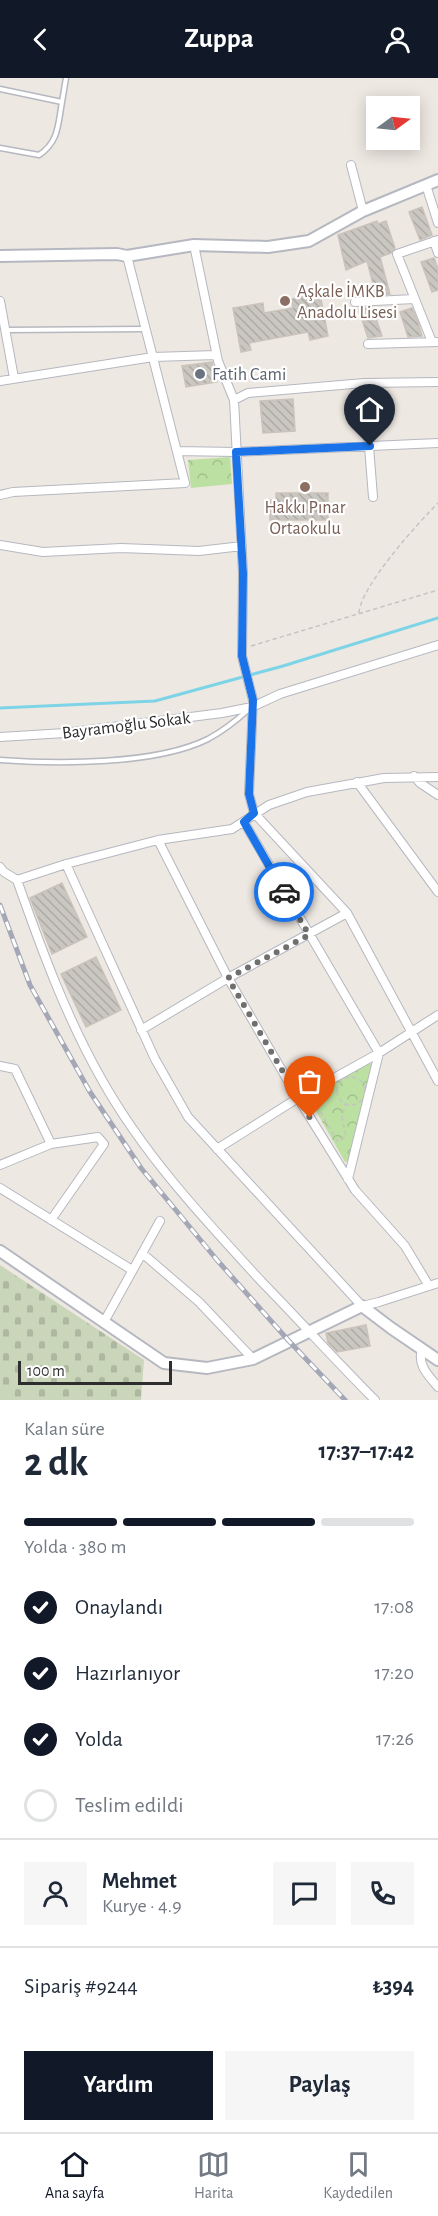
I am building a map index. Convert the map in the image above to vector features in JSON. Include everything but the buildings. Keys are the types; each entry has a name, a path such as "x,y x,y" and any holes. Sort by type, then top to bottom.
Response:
{"street":[{"path":"351,165 363,210"},
{"path":"0,256 117,254 127,256 194,245 268,247 309,241 363,210 438,180"},
{"path":"426,185 438,223"},
{"path":"368,344 435,342 414,299 397,254 436,240 438,253"},
{"path":"194,245 216,355 234,400 242,546 242,652 252,703 249,794 254,813 347,913 438,1081"},
{"path":"0,495 13,492 185,483 127,256"},
{"path":"355,302 414,299"},
{"path":"0,301 14,378"},
{"path":"0,381 153,357 216,355"},
{"path":"234,400 248,393 364,383 438,382"},
{"path":"364,383 373,497"},
{"path":"177,451 236,452 438,443"},
{"path":"0,545 43,552 121,548 199,551 242,546"},
{"name":"Bayramoğlu Sokak","path":"0,737 149,723 222,713 438,645"},
{"path":"17,880 66,864 158,840 232,829 254,813 288,797 357,782 414,776 438,777"},
{"path":"414,776 438,795"},
{"path":"357,782 438,892"},
{"path":"244,822 379,1053 348,1179"},
{"path":"158,840 228,978 297,1098 355,1190 405,1246 429,1286"},
{"path":"66,864 154,1059 188,1117 362,1306 438,1359"},
{"path":"0,867 17,880 40,944 73,1022 114,1101 163,1170 199,1213 375,1400"},
{"path":"141,1030 228,978 347,913"},
{"path":"217,1149 297,1098 379,1053 438,1015"},
{"path":"0,1066 15,1069 51,1144"},
{"path":"0,1165 51,1144 98,1137 104,1144 51,1220"},
{"path":"0,1188 132,1270"},
{"path":"104,1322 160,1221"},
{"path":"0,1251 164,1364 207,1368 253,1359 362,1306 438,1283"},
{"path":"142,1253 199,1302 253,1359"},
{"path":"422,1348 421,1365 438,1387"}],"lane":[{"path":"0,148 39,154 48,149 56,139 66,78"},
{"path":"0,89 62,102"},
{"path":"5,330 146,329"},
{"path":"0,760 40,763 102,760 172,751 208,739 230,726 252,703"}],"path":[{"path":"359,614 363,596 413,529 438,503"},
{"path":"242,652 438,590"},
{"path":"330,1089 348,1077 354,1077 363,1084 362,1100 351,1105 345,1104 338,1095 339,1084"},
{"path":"313,1099 337,1141 346,1137 342,1118 345,1104"}],"green space":[{"path":"230,457 232,484 191,488 188,460"},
{"path":"369,1063 373,1066 349,1160 345,1162 308,1097"},
{"path":"0,1265 144,1360 141,1400 0,1400"}],"waterway":[{"path":"0,708 155,701 283,666 438,618"}],"railway":[{"path":"0,905 30,985 90,1092 141,1168 217,1260 345,1400"}],"way so far":[{"path":"284,892 309,935 228,978 310,1118"}],"place":[{"name":"Aşkale İMKB Anadolu Lisesi","path":"285,301"},
{"name":"Fatih Cami","path":"200,374"},
{"name":"Hakkı Pınar Ortaokulu","path":"305,487"}],"route":[{"path":"284,892 244,822 254,813 249,794 253,700 242,656 243,573 236,452 370,446"}]}
